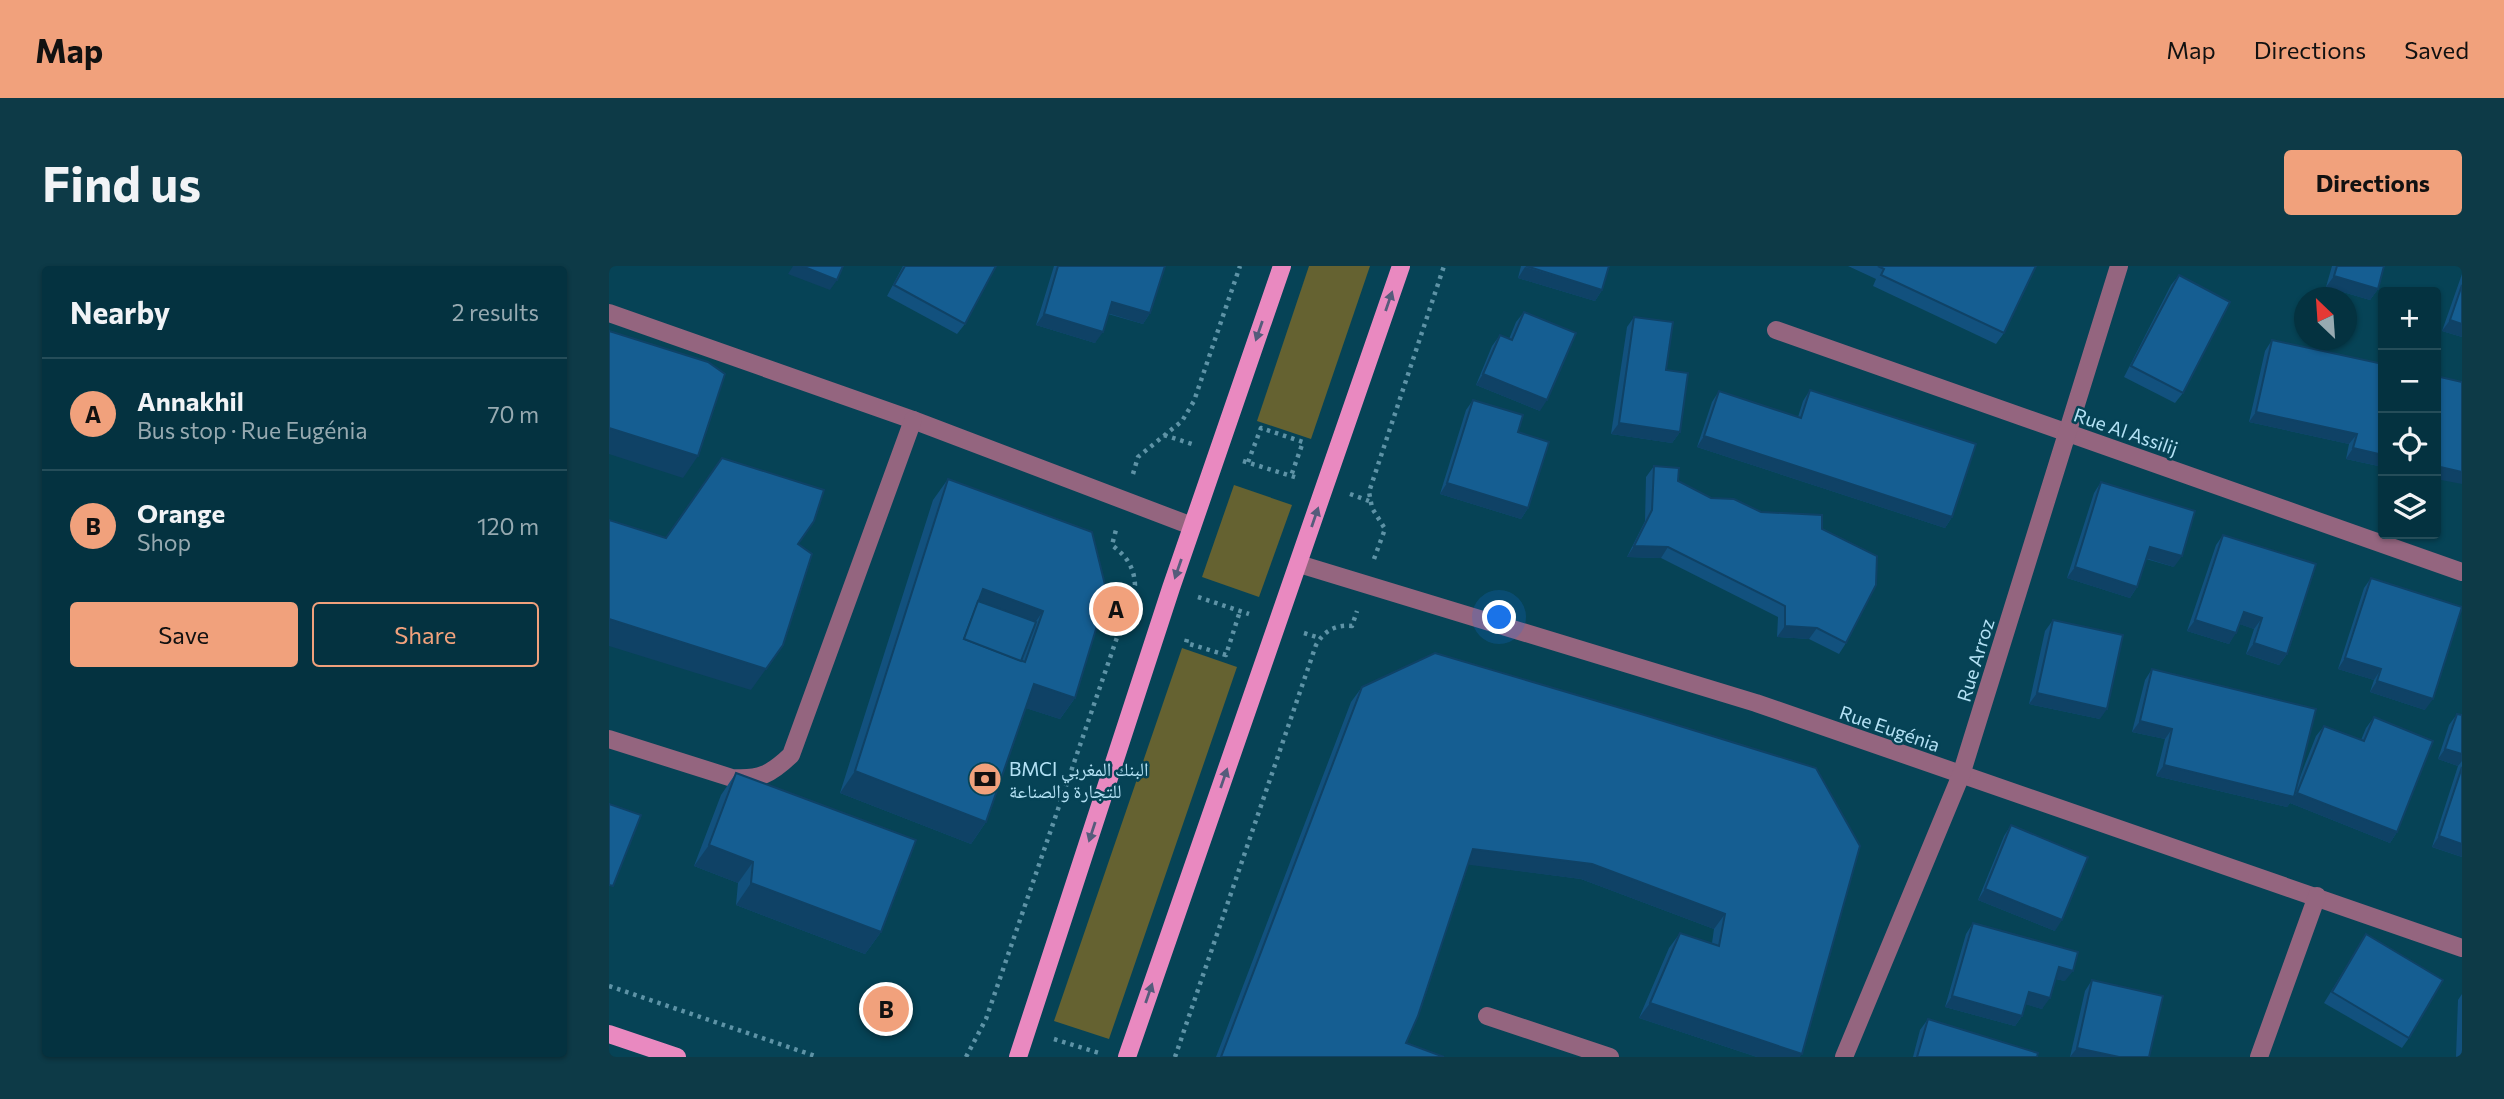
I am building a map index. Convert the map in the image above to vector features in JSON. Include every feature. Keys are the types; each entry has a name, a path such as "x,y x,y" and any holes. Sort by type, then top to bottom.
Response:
{"main road":[{"path":"1018,1057 1192,526 1282,266"},
{"path":"1127,1057 1401,266"},
{"path":"609,1034 677,1057"}],"street":[{"name":"Rue Arroz","path":"1844,1057 1961,775 2119,266"},
{"path":"609,313 913,420 1192,526"},
{"name":"Rue Al Assilij","path":"1776,330 2462,572"},
{"path":"609,739 732,778 753,779 776,769 790,755 913,420"},
{"name":"Rue Eugénia","path":"1299,564 1756,703 2462,948"},
{"path":"2259,1057 2317,896"},
{"path":"1487,1016 1610,1057"}],"path":[{"path":"967,1057 986,1019 1135,585 1127,558 1112,545 1138,457 1182,421 1194,401 1240,266"},
{"path":"1175,1057 1316,645 1325,632 1335,627 1352,626 1366,585 1385,528 1372,509 1369,492 1444,266"},
{"path":"1248,462 1261,428 1303,442 1291,476"},
{"path":"1260,466 1282,473"},
{"path":"1196,609 1200,598"},
{"path":"1210,601 1228,607"},
{"path":"1189,632 1186,643 1226,655 1240,611"},
{"path":"609,986 818,1057"}],"shaded area":[{"path":"1309,266 1370,266 1311,439 1257,421"},
{"path":"1234,485 1292,505 1259,597 1202,577"},
{"path":"1182,648 1237,667 1109,1039 1054,1021"}],"building":[{"path":"802,266 843,266 837,280"},
{"path":"905,266 996,266 965,324 894,285"},
{"path":"1058,266 1165,266 1150,313 1112,302 1103,332 1044,314"},
{"path":"1526,266 1609,266 1602,290"},
{"path":"1878,266 2036,266 2004,333 1881,275 1884,269"},
{"path":"2337,266 2384,266 2378,289 2334,276"},
{"path":"2179,275 2230,302 2183,393 2131,366"},
{"path":"2462,285 2462,324 2450,320"},
{"path":"1524,312 1576,333 1547,400 1483,374 1500,335 1512,340"},
{"path":"1634,317 1673,322 1666,370 1688,373 1680,432 1619,423"},
{"path":"609,331 708,362 725,374 698,456 609,428"},
{"path":"2272,340 2294,345 2294,350 2318,350 2378,363 2378,454 2353,448 2357,434 2256,412"},
{"path":"2441,377 2462,382 2462,472 2441,467"},
{"path":"1810,390 1976,444 1952,517 1704,436 1719,391 1801,418"},
{"path":"1473,400 1523,415 1518,432 1549,442 1528,508 1447,483"},
{"path":"722,458 824,490 814,521 798,544 812,554 783,645 766,669 609,619 609,520 666,538"},
{"path":"1654,466 1679,468 1678,481 1711,498 1734,499 1761,512 1822,515 1822,529 1877,556 1876,585 1846,643 1817,628 1785,626 1785,606 1668,547 1634,546 1652,510"},
{"path":"948,479 1092,532 1107,593 1075,698 1034,684 986,822 855,771","holes":["983,589 1043,611 1025,662 964,639"]},
{"path":"2101,482 2195,511 2182,556 2150,547 2137,587 2075,567"},
{"path":"2223,535 2316,564 2287,654 2254,643 2262,618 2244,612 2236,633 2195,620"},
{"path":"2371,578 2462,607 2433,699 2377,681 2381,669 2345,658"},
{"path":"978,601 1036,622 1021,661 964,639"},
{"path":"2053,620 2123,635 2107,709 2037,693"},
{"path":"1435,653 1816,768 1860,846 1802,1054 1650,1003 1680,933 1719,946 1725,914 1592,864 1473,849 1418,1016 1406,1043 1444,1057 1221,1057 1362,687"},
{"path":"2152,669 2316,709 2294,797 2164,765 2172,729 2140,721"},
{"path":"2457,714 2462,715 2462,754 2445,749"},
{"path":"2374,717 2433,741 2397,832 2297,793 2324,726 2364,741"},
{"path":"2462,767 2462,844 2439,836"},
{"path":"736,773 916,840 881,932 751,883 753,862 709,845"},
{"path":"609,804 641,815 613,886 609,885"},
{"path":"2011,825 2088,857 2062,920 1985,889"},
{"path":"1973,923 2078,952 2073,971 2059,967 2050,998 2029,992 2022,1016 1952,996"},
{"path":"2366,934 2443,980 2409,1038 2332,992"},
{"path":"2092,980 2163,996 2149,1057 2119,1057 2077,1048"},
{"path":"1928,1019 2038,1053 2037,1057 1917,1057"}],"place":[{"name":"Annakhil","path":"1116,609"},
{"name":"BMCI البنك المغربي للتجارة والصناعة","path":"985,779"},
{"name":"Orange","path":"886,1009"}]}
